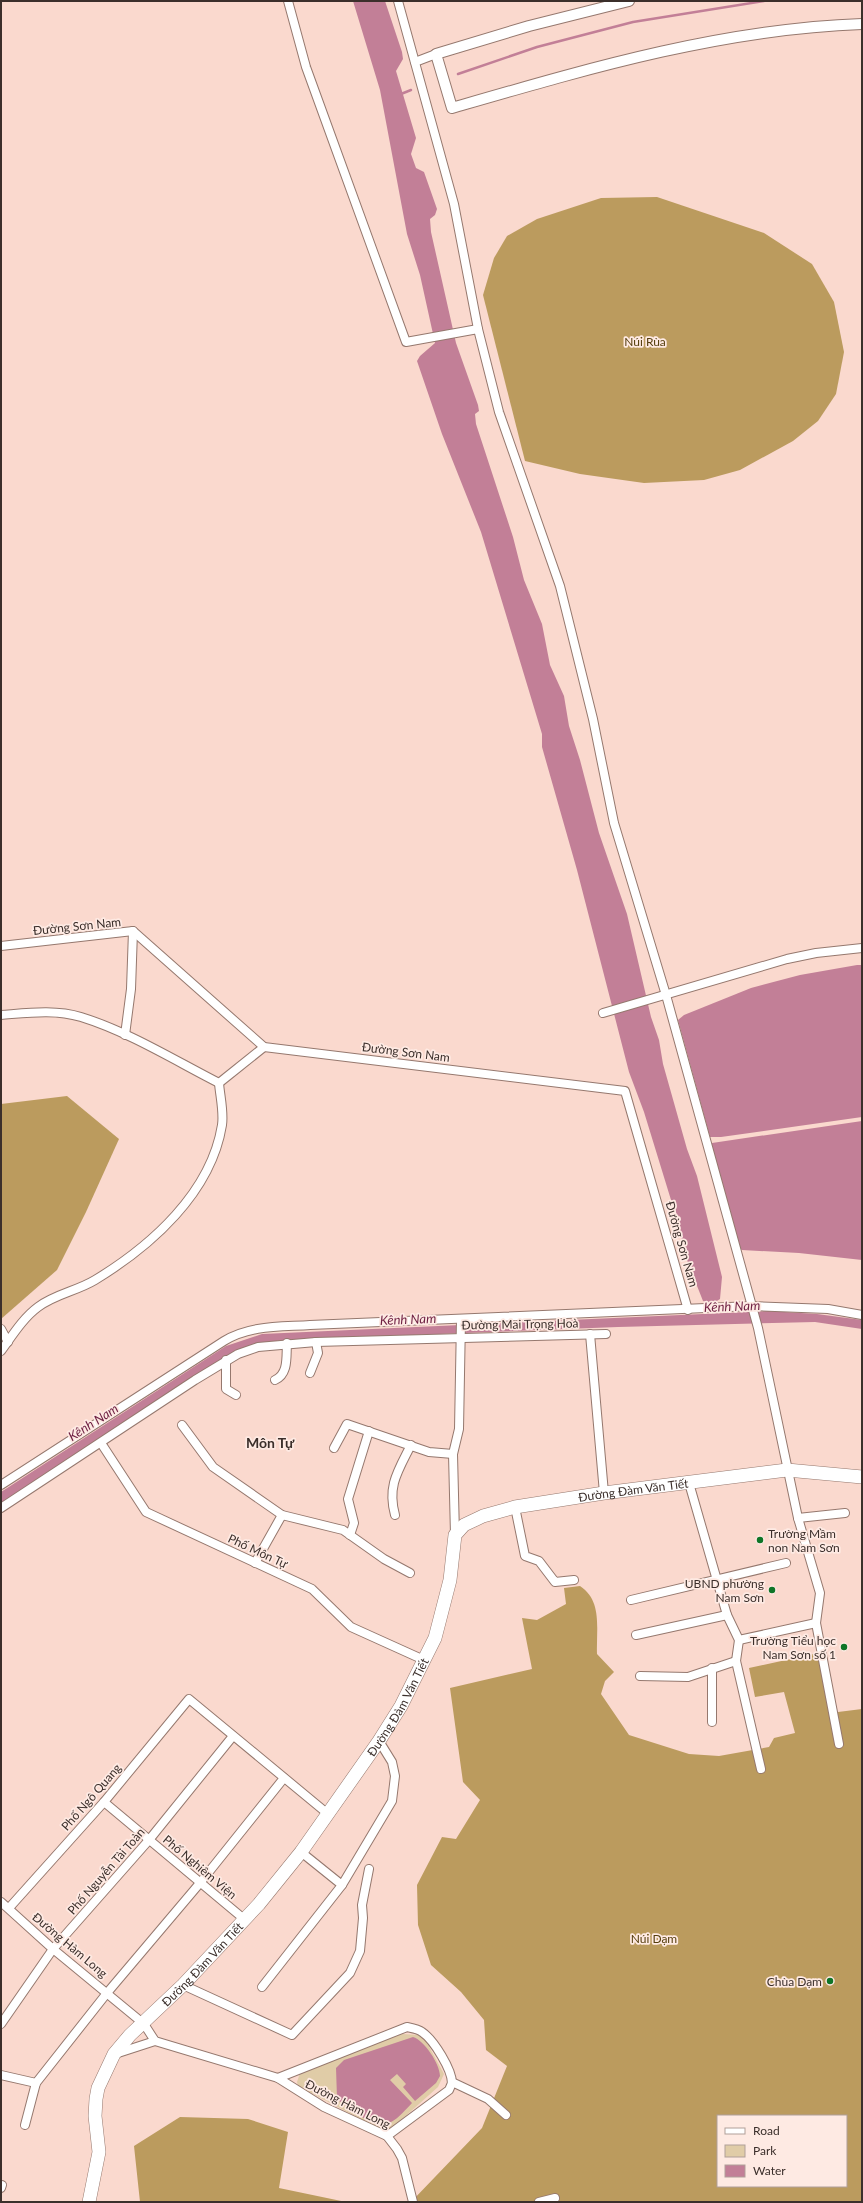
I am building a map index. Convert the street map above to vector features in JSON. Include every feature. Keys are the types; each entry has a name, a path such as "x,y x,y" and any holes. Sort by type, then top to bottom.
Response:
{"main road":[{"name":"Đường Đàm Văn Tiết","path":"89,2202 99,2152 95,2116 96,2099 98,2088 114,2054 130,2035 144,2024 244,1919 301,1852 380,1741 401,1706 435,1638 450,1580 454,1535 464,1525 483,1516 515,1507 604,1493 787,1470 862,1477"}],"street":[{"path":"288,1 306,66 406,342 465,333 478,329"},
{"path":"398,1 454,204 478,329 499,412 560,586 593,719 614,823 758,1328 798,1518 820,1593 816,1623 839,1744"},
{"path":"414,62 529,26 629,1"},
{"path":"436,54 452,108 577,72 661,51 754,34 862,24"},
{"path":"125,1035 131,989 133,931"},
{"name":"Đường Sơn Nam","path":"1,946 133,931 264,1047 625,1091 688,1310"},
{"path":"603,1013 787,959 816,953 862,948"},
{"path":"1,1015 55,1012 74,1015 125,1035 219,1083"},
{"path":"219,1083 264,1047"},
{"path":"1,1351 27,1317 48,1299 70,1293 95,1280 153,1239 189,1199 204,1176 221,1131 222,1124 219,1083"},
{"path":"1,1486 238,1333 278,1327 752,1306 828,1309 862,1315"},
{"path":"454,1535 454,1454 459,1429 462,1337 461,1319"},
{"path":"1,1329 8,1342"},
{"path":"590,1334 604,1493"},
{"name":"Đường Mai Trọng Hoà","path":"1,1508 226,1360 258,1347 287,1343 606,1334"},
{"path":"310,1373 318,1353 316,1342"},
{"path":"275,1380 281,1377 284,1372 287,1343"},
{"path":"226,1360 226,1389 236,1395"},
{"path":"334,1448 347,1424 429,1452 454,1454"},
{"path":"182,1425 213,1467 282,1515 343,1530 384,1559 410,1573"},
{"path":"350,1535 354,1523 348,1499 369,1431"},
{"name":"Phố Môn Tự","path":"100,1443 146,1512 312,1589 351,1627 424,1660"},
{"path":"395,1515 391,1500 392,1486 397,1472 411,1446"},
{"path":"689,1483 726,1615 738,1640 736,1661 761,1768"},
{"path":"515,1507 525,1556 540,1561 554,1582 574,1580"},
{"path":"798,1518 845,1513"},
{"path":"256,1563 282,1515"},
{"path":"631,1600 786,1563"},
{"path":"636,1635 726,1615"},
{"path":"738,1640 816,1623"},
{"path":"640,1676 688,1677 736,1661"},
{"path":"712,1668 712,1722"},
{"name":"Phố Ngô Quang","path":"9,1908 104,1802 189,1699 233,1736"},
{"path":"233,1736 328,1814"},
{"name":"Phố Nguyễn Tài Toàn","path":"1,2024 53,1949 149,1840 233,1736"},
{"path":"262,1987 342,1885 392,1801 395,1776 392,1762 380,1741"},
{"path":"25,2125 36,2083 107,1993 200,1883 284,1778"},
{"name":"Phố Nghiêm Viện","path":"104,1802 244,1919"},
{"path":"301,1852 342,1885"},
{"path":"182,1984 292,2035 350,1973 360,1952 363,1918 362,1905 369,1869"},
{"name":"Đường Hàm Long","path":"1,1902 53,1949 144,2024 155,2041 278,2078 324,2107 387,2136 402,2158 413,2202"},
{"path":"278,2078 407,2027 418,2030 428,2037 449,2069 452,2082 449,2090 387,2136"},
{"path":"114,2054 155,2041"},
{"path":"1,2075 36,2083"},
{"path":"452,2082 488,2100 506,2115"},
{"path":"539,2202 555,2198"}],"green space":[{"name":"Núi Rùa","path":"657,197 764,233 812,264 834,302 844,352 836,394 818,421 793,441 740,470 704,480 644,483 580,474 525,461 483,295 494,258 507,236 537,219 601,198"},
{"path":"67,1096 119,1139 86,1212 57,1270 1,1319 1,1104"},
{"name":"Núi Dạm","path":"580,1586 587,1592 592,1600 597,1617 597,1654 614,1672 605,1681 601,1694 629,1735 689,1754 719,1756 769,1747 774,1738 795,1733 784,1692 755,1697 749,1668 818,1653 830,1713 862,1709 862,2202 411,2202 482,2128 507,2066 486,2050 484,2020 461,1992 431,1965 418,1925 417,1885 442,1837 456,1839 480,1800 463,1782 450,1688 532,1669 522,1618 537,1620 566,1604 564,1588"},
{"path":"402,2034 419,2035 426,2041 444,2074 438,2087 391,2129 385,2130 372,2125 298,2086 297,2082 300,2073"},
{"path":"180,2117 248,2119 288,2132 279,2188 346,2202 140,2202 134,2146"}],"water":[{"path":"353,1 385,1 402,52 403,59 396,71 416,138 411,154 416,168 424,172 437,209 435,215 430,219 431,232 456,343 478,405 479,411 475,414 476,424 513,537 524,580 542,624 550,665 564,696 569,726 580,760 599,833 627,914 651,1017 659,1040 663,1064 687,1149 697,1176 722,1277 720,1299 712,1304 703,1301 688,1263 675,1213 644,1112 629,1072 577,870 542,747 542,734 481,532 442,434 417,361 420,356 435,343 420,275 407,234 380,90"},
{"path":"862,965 862,1117 721,1137 710,1137 678,1020 684,1015 751,988 800,975"},
{"path":"862,1121 862,1260 799,1253 742,1250 739,1248 710,1145 712,1143"},
{"name":"Kênh Nam","path":"768,1311 817,1314 862,1320 862,1329 815,1322 618,1327 285,1340 259,1343 237,1350 1,1503 1,1492 226,1346 262,1334"},
{"path":"413,2037 422,2043 431,2053 437,2065 440,2076 436,2083 415,2101 403,2087 406,2084 397,2074 390,2080 412,2103 400,2116 391,2122 378,2124 364,2118 339,2101 337,2098 336,2068 344,2060"}],"waterway":[{"path":"458,74 537,47 633,22 764,1"},
{"path":"401,94 411,90"}],"place":[{"name":"Trường Mầm non Nam Sơn","path":"760,1540"},
{"name":"UBND phường Nam Sơn","path":"772,1590"},
{"name":"Trường Tiểu học Nam Sơn số 1","path":"844,1647"},
{"name":"Chùa Dạm","path":"830,1981"}],"district":[{"name":"Môn Tự","path":"270,1442"}]}
